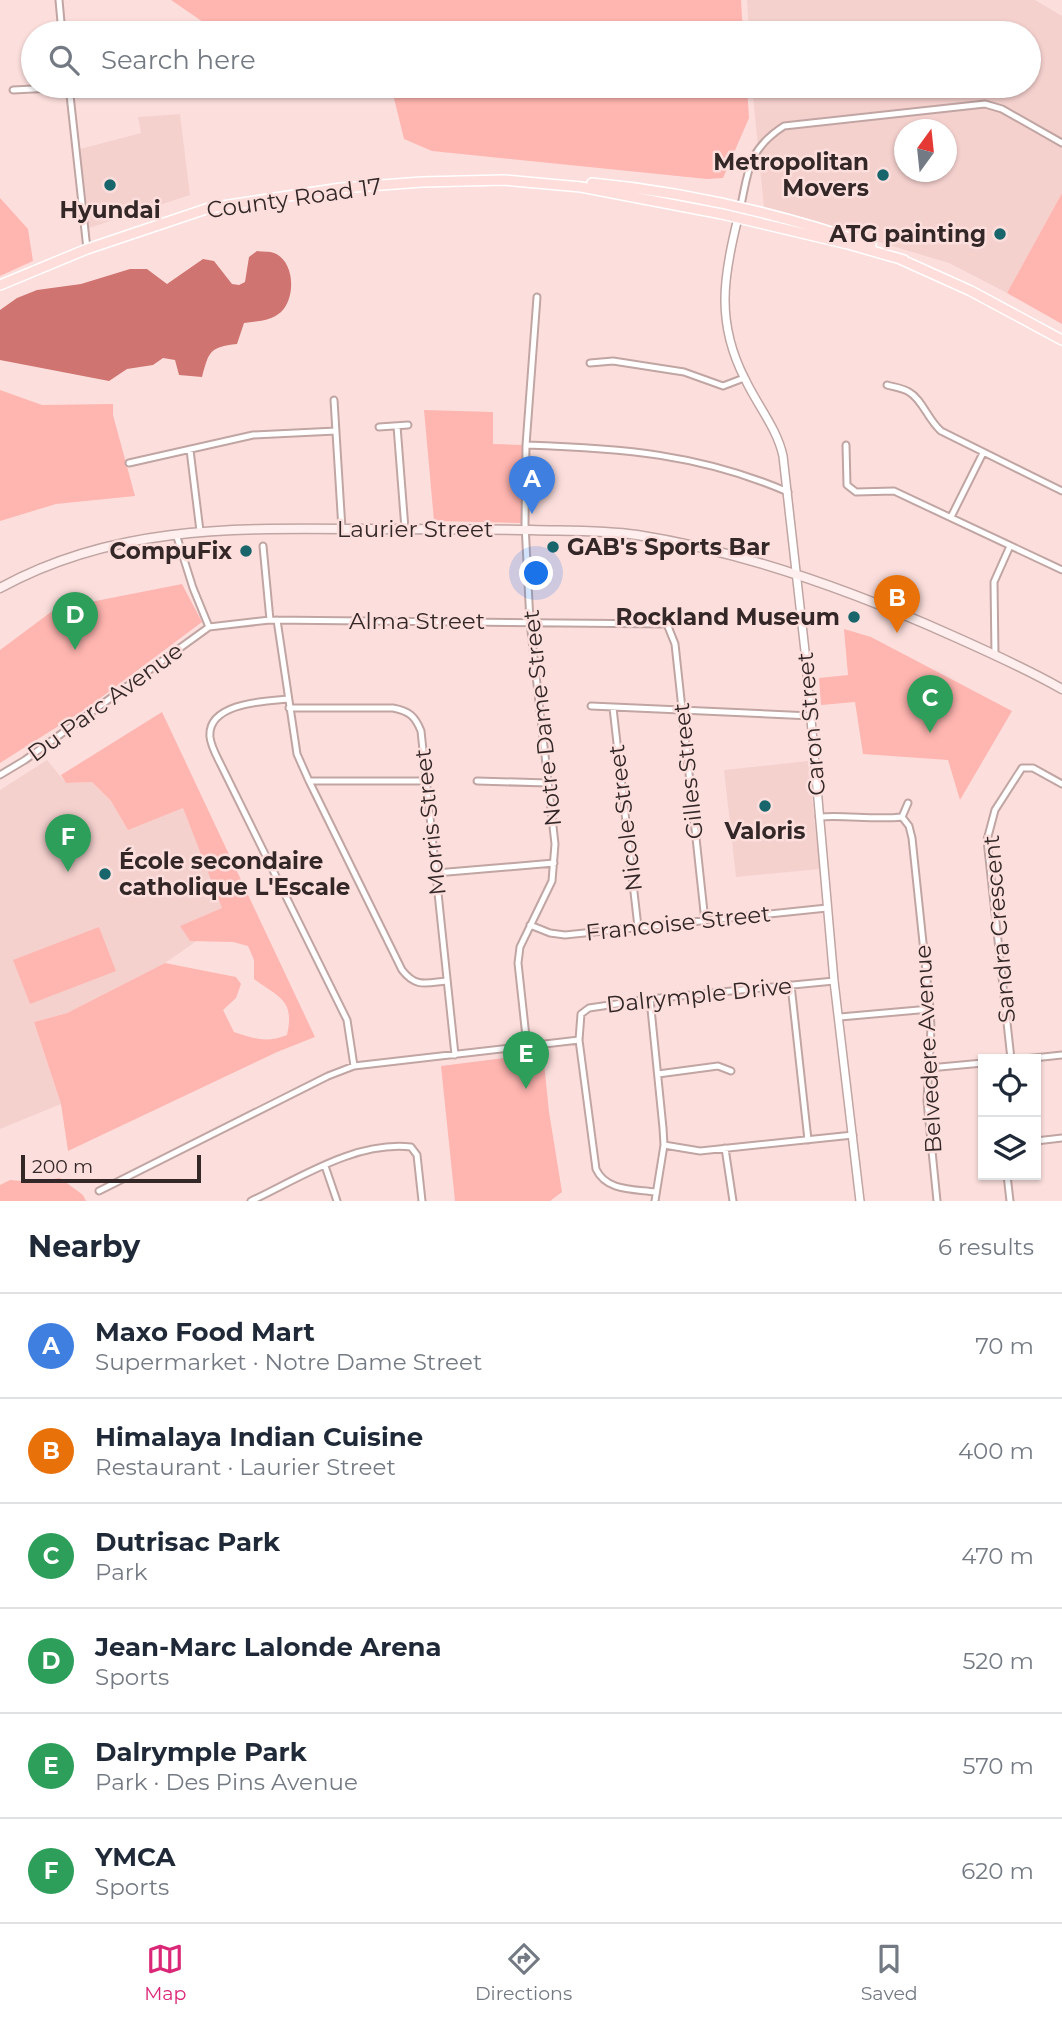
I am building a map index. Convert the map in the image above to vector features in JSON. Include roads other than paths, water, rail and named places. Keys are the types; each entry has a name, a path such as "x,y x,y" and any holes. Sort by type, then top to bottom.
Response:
{"main road":[{"name":"County Road 17","path":"0,285 87,249 209,208 341,188 422,182 580,182 685,196 739,213 844,236 876,247 971,290 1062,340"},
{"name":"Laurier Street","path":"0,588 40,569 98,549 130,540 176,533 248,528 601,531 704,548 844,591 913,618 1062,689"}],"street":[{"path":"59,0 61,21"},
{"path":"13,90 21,90"},
{"path":"70,98 87,249"},
{"path":"739,213 754,152 766,137 784,126 985,104 1002,109 1062,144"},
{"name":"Caron Street","path":"739,213 726,268 723,305 731,347 744,379 780,446 788,492 827,908 860,1201"},
{"name":"Notre Dame Street","path":"527,1046 518,963 520,947 552,881 555,844 530,622 525,530 526,445 537,297"},
{"path":"590,363 612,361 684,372 723,386 744,379"},
{"path":"887,385 908,391 917,399 930,422 941,431 1062,491"},
{"path":"334,400 342,528"},
{"path":"379,427 408,425"},
{"path":"397,426 405,529"},
{"path":"129,463 253,435 336,431"},
{"path":"526,445 597,447 656,453 701,462 788,492"},
{"path":"846,446 848,485 856,492 894,491 1062,570"},
{"path":"190,450 200,531"},
{"path":"951,517 983,453"},
{"path":"176,533 193,588 209,627"},
{"path":"263,546 297,754 402,970 410,980 420,984 446,981"},
{"path":"995,655 994,582 1010,546"},
{"name":"Alma Street","path":"209,627 273,620 667,624"},
{"name":"Gilles Street","path":"667,624 675,644 705,920"},
{"name":"Du Parc Avenue","path":"0,775 46,745 209,627"},
{"path":"288,699 237,706 224,712 214,722 210,733 219,763 347,1020 354,1066"},
{"path":"590,706 811,716"},
{"name":"Morris Street","path":"289,708 393,708 406,711 416,718 421,731 455,1055"},
{"name":"Nicole Street","path":"612,708 638,927"},
{"name":"Sandra Crescent","path":"1010,1054 986,840 995,810 1022,768 1034,768 1062,784"},
{"path":"309,781 426,781"},
{"path":"477,781 548,783"},
{"path":"819,817 902,817 908,803"},
{"name":"Belvedere Avenue","path":"902,817 909,826 912,838 930,1009 927,1101 937,1201"},
{"path":"436,873 554,863"},
{"name":"Francoise Street","path":"530,925 550,933 565,935 827,908"},
{"name":"Dalrymple Drive","path":"655,1192 608,1185 600,1179 596,1169 579,1040 580,1014 589,1007 650,999 835,981"},
{"path":"791,985 808,1140"},
{"path":"650,999 664,1144 655,1201"},
{"path":"840,1017 930,1009"},
{"path":"99,1191 328,1076 354,1066 579,1040"},
{"path":"1041,1057 1062,1055"},
{"path":"929,1068 978,1063"},
{"path":"658,1074 718,1066 731,1071"},
{"path":"664,1144 700,1151 853,1135"},
{"path":"1041,1140 1062,1138"},
{"path":"251,1201 325,1166 371,1149 411,1147 417,1155 422,1201"},
{"path":"725,1148 733,1201"},
{"path":"325,1166 338,1201"},
{"path":"1008,1180 1010,1201"}],"place":[{"name":"Metropolitan Movers","path":"883,175"},
{"name":"Hyundai","path":"110,185"},
{"name":"ATG painting","path":"1000,234"},
{"name":"Maxo Food Mart","path":"532,514"},
{"name":"GAB's Sports Bar","path":"553,547"},
{"name":"CompuFix","path":"246,551"},
{"name":"Rockland Museum","path":"854,617"},
{"name":"Himalaya Indian Cuisine","path":"897,633"},
{"name":"Jean-Marc Lalonde Arena","path":"75,650"},
{"name":"Dutrisac Park","path":"930,733"},
{"name":"Valoris","path":"765,806"},
{"name":"YMCA","path":"68,872"},
{"name":"École secondaire catholique L'Escale","path":"105,874"},
{"name":"Dalrymple Park","path":"526,1089"}]}
